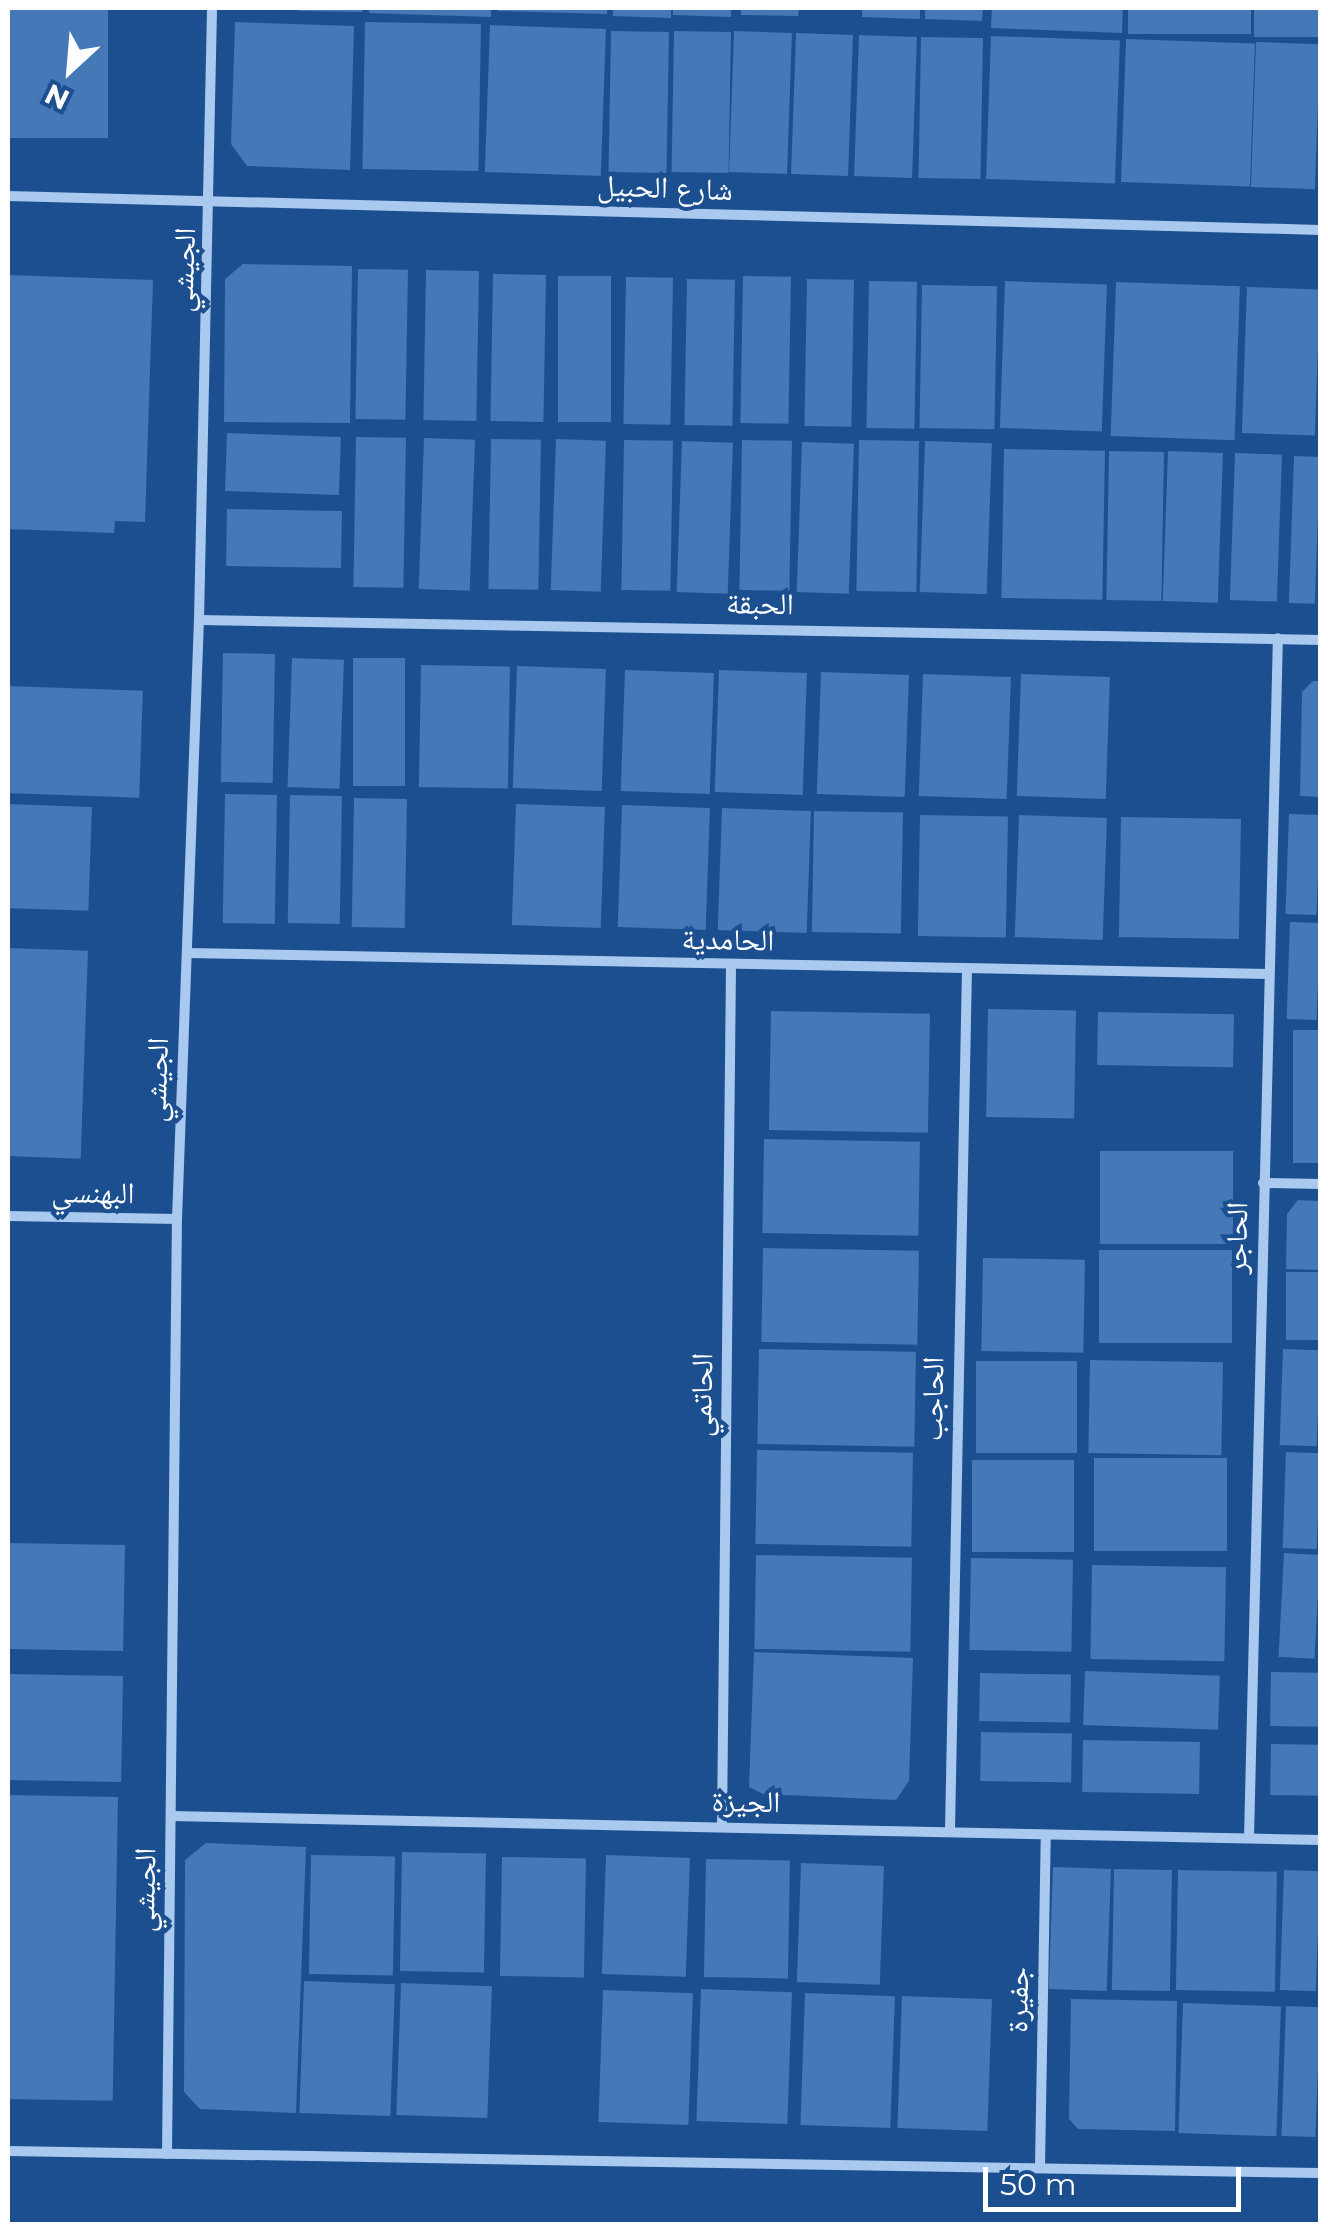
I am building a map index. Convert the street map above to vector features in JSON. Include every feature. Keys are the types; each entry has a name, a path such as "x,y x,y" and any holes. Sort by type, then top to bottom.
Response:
{"street":[{"name":"الجيشي","path":"167,2154 177,1219 199,620 211,201 212,8"},
{"name":"شارع الحبيل","path":"8,196 1320,230"},
{"name":"الحبقة","path":"199,620 1320,640"},
{"name":"الحاجر","path":"1250,1838 1278,638"},
{"name":"الحامدية","path":"186,953 1269,974"},
{"name":"الحاتمي","path":"722,1826 731,965"},
{"name":"الحاجب","path":"950,1830 966,970"},
{"path":"1263,1183 1320,1184"},
{"name":"البهنسي","path":"8,1216 177,1219"},
{"name":"الجيزة","path":"171,1816 1320,1840"},
{"name":"جفيرة","path":"1040,2166 1046,1835"},
{"path":"8,2150 1320,2173"}],"building":[{"path":"8,8 108,8 108,138 8,138"},
{"path":"299,8 363,8 362,12"},
{"path":"369,8 491,8 491,17 369,13"},
{"path":"607,8 607,14 498,11"},
{"path":"613,8 671,8 671,18 613,16"},
{"path":"673,8 731,8 731,17 673,15"},
{"path":"741,8 799,8 798,16 741,15"},
{"path":"862,8 920,8 920,19 862,17"},
{"path":"925,8 983,8 982,21 925,19"},
{"path":"992,8 1123,8 1122,33 991,28"},
{"path":"1128,8 1251,8 1251,34 1128,34"},
{"path":"1254,8 1320,8 1320,37 1254,37"},
{"path":"235,22 354,26 350,170 247,166 231,144"},
{"path":"365,22 481,24 478,171 362,169"},
{"path":"490,25 606,29 601,176 485,172"},
{"path":"611,31 669,32 667,173 609,172"},
{"path":"674,31 731,32 729,173 672,172"},
{"path":"734,31 792,33 787,174 729,172"},
{"path":"796,33 853,35 848,176 791,174"},
{"path":"859,35 917,37 912,178 854,176"},
{"path":"991,36 1120,41 1115,183 986,179"},
{"path":"921,37 983,38 981,179 919,178"},
{"path":"1126,39 1255,44 1250,186 1121,182"},
{"path":"1256,42 1320,44 1315,189 1251,187"},
{"path":"243,264 352,266 350,423 224,422 225,279"},
{"path":"358,269 408,270 405,420 355,419"},
{"path":"426,270 479,271 476,421 423,420"},
{"path":"493,274 546,275 543,422 490,421"},
{"path":"8,275 153,280 145,522 115,521 114,533 8,529"},
{"path":"558,276 611,276 611,422 558,422"},
{"path":"743,276 791,277 788,424 740,423"},
{"path":"626,277 673,278 670,425 623,424"},
{"path":"687,279 735,280 732,426 684,425"},
{"path":"807,279 854,280 851,427 804,426"},
{"path":"869,281 917,282 914,429 866,428"},
{"path":"1005,281 1107,285 1102,431 1000,428"},
{"path":"1116,282 1240,286 1235,440 1111,436"},
{"path":"922,285 997,286 994,429 920,428"},
{"path":"1247,287 1320,290 1315,435 1242,433"},
{"path":"227,433 341,437 339,495 225,491"},
{"path":"356,437 406,438 403,588 353,587"},
{"path":"424,438 475,440 470,591 419,589"},
{"path":"491,439 541,440 538,590 488,589"},
{"path":"556,439 606,441 601,592 551,590"},
{"path":"624,440 673,441 670,591 621,590"},
{"path":"742,440 792,441 789,591 739,590"},
{"path":"859,440 919,441 916,592 856,591"},
{"path":"682,441 733,443 728,594 677,592"},
{"path":"925,441 992,443 987,594 920,592"},
{"path":"802,442 854,444 849,594 797,592"},
{"path":"1004,449 1105,451 1102,600 1001,598"},
{"path":"1109,451 1164,452 1161,601 1106,600"},
{"path":"1168,451 1223,453 1218,603 1163,601"},
{"path":"1235,453 1282,455 1277,602 1230,600"},
{"path":"1294,456 1320,457 1315,604 1289,603"},
{"path":"227,509 342,511 341,568 226,566"},
{"path":"223,653 275,654 273,783 221,782"},
{"path":"292,658 344,660 339,789 287,787"},
{"path":"353,658 405,658 405,786 353,786"},
{"path":"421,665 510,667 508,789 419,787"},
{"path":"517,666 606,669 602,791 513,788"},
{"path":"625,670 714,673 710,794 621,791"},
{"path":"719,670 807,673 803,795 715,792"},
{"path":"821,672 909,675 905,797 817,794"},
{"path":"923,674 1011,677 1007,799 919,796"},
{"path":"1021,674 1110,677 1106,799 1017,796"},
{"path":"1313,681 1320,681 1320,797 1300,796 1302,692"},
{"path":"8,686 143,691 139,798 8,793"},
{"path":"225,794 277,795 275,924 223,923"},
{"path":"290,795 342,796 340,924 288,923"},
{"path":"354,798 407,799 405,928 352,927"},
{"path":"8,804 92,807 88,911 8,908"},
{"path":"516,804 605,807 601,928 512,925"},
{"path":"622,805 710,808 706,930 618,927"},
{"path":"722,808 811,811 807,933 718,930"},
{"path":"814,811 903,813 901,934 812,932"},
{"path":"1289,814 1320,815 1316,915 1286,914"},
{"path":"920,815 1008,817 1006,938 918,936"},
{"path":"1019,815 1107,818 1103,940 1015,937"},
{"path":"1121,817 1241,819 1239,939 1119,937"},
{"path":"1290,922 1320,923 1317,1020 1287,1019"},
{"path":"8,948 88,951 81,1159 8,1156"},
{"path":"988,1009 1076,1011 1074,1119 986,1117"},
{"path":"771,1011 930,1014 928,1133 769,1130"},
{"path":"1098,1012 1234,1014 1233,1067 1097,1065"},
{"path":"1293,1030 1320,1030 1320,1163 1293,1163"},
{"path":"764,1139 920,1142 918,1236 762,1233"},
{"path":"1100,1151 1233,1151 1233,1244 1100,1244"},
{"path":"1298,1200 1320,1201 1320,1270 1286,1269 1287,1214"},
{"path":"763,1248 919,1251 917,1345 761,1342"},
{"path":"1099,1250 1232,1250 1232,1343 1099,1343"},
{"path":"983,1258 1085,1260 1083,1353 981,1351"},
{"path":"1286,1272 1320,1272 1320,1340 1286,1340"},
{"path":"759,1349 916,1352 914,1447 757,1444"},
{"path":"1283,1349 1320,1350 1317,1446 1280,1445"},
{"path":"1090,1360 1223,1362 1221,1455 1088,1453"},
{"path":"976,1361 1077,1361 1077,1453 976,1453"},
{"path":"757,1450 913,1453 911,1547 755,1544"},
{"path":"1286,1452 1320,1453 1317,1549 1283,1548"},
{"path":"1094,1458 1227,1458 1227,1551 1094,1551"},
{"path":"972,1460 1074,1460 1074,1552 972,1552"},
{"path":"8,1543 125,1545 123,1651 8,1649"},
{"path":"1284,1553 1320,1555 1315,1659 1279,1657"},
{"path":"756,1555 912,1558 910,1652 754,1649"},
{"path":"971,1558 1073,1560 1071,1652 969,1650"},
{"path":"1092,1565 1226,1567 1224,1661 1090,1659"},
{"path":"754,1652 913,1658 909,1781 896,1800 763,1794 749,1787"},
{"path":"1085,1671 1220,1676 1218,1730 1083,1725"},
{"path":"1271,1672 1320,1673 1319,1727 1270,1726"},
{"path":"980,1673 1071,1675 1070,1723 979,1721"},
{"path":"8,1674 123,1676 121,1782 8,1780"},
{"path":"981,1732 1072,1734 1071,1783 980,1781"},
{"path":"1083,1740 1200,1742 1199,1794 1082,1792"},
{"path":"1271,1744 1320,1745 1319,1796 1270,1795"},
{"path":"8,1795 118,1797 113,2101 8,2099"},
{"path":"206,1843 306,1847 296,2113 200,2109 184,2092 185,1860"},
{"path":"402,1852 486,1853 484,1972 400,1971"},
{"path":"311,1855 395,1856 393,1975 309,1974"},
{"path":"606,1855 690,1858 686,1977 602,1974"},
{"path":"502,1857 586,1858 584,1977 500,1976"},
{"path":"706,1859 790,1860 788,1978 704,1977"},
{"path":"801,1863 884,1866 880,1985 797,1982"},
{"path":"1053,1867 1111,1869 1107,1991 1049,1989"},
{"path":"1114,1869 1172,1870 1170,1991 1112,1990"},
{"path":"1178,1870 1277,1872 1275,1992 1176,1990"},
{"path":"1284,1870 1320,1871 1316,1991 1280,1990"},
{"path":"304,1981 395,1984 390,2116 299,2113"},
{"path":"401,1983 492,1986 487,2118 396,2115"},
{"path":"701,1989 792,1992 787,2124 696,2121"},
{"path":"603,1990 693,1993 688,2125 598,2122"},
{"path":"805,1993 895,1996 890,2128 800,2125"},
{"path":"902,1996 992,1999 987,2131 897,2128"},
{"path":"1071,1999 1177,2001 1175,2131 1078,2129 1069,2119"},
{"path":"1183,2003 1281,2006 1276,2136 1178,2133"},
{"path":"1286,2006 1320,2007 1315,2137 1281,2136"}]}
